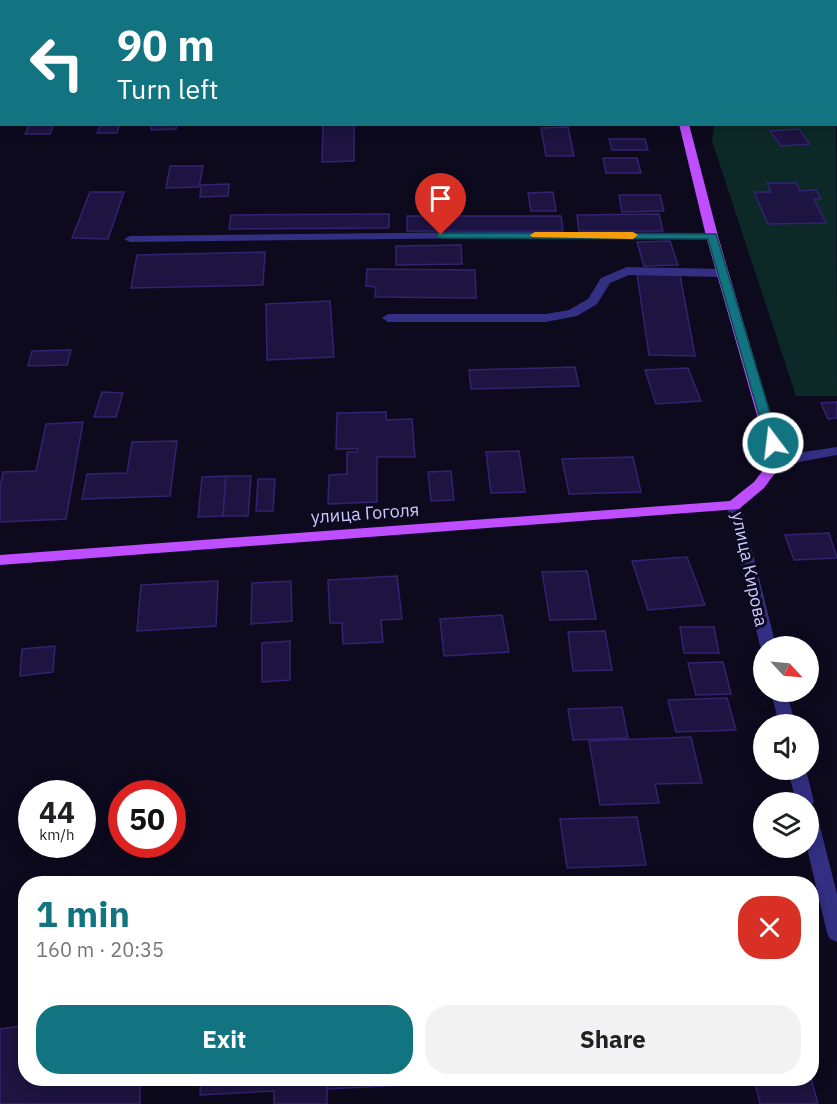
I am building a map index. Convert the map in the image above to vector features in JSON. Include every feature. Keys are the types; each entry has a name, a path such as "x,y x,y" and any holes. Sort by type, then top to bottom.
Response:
{"main road":[{"path":"684,126 712,236 777,461"},
{"name":"улица Кирова","path":"734,506 759,485 777,461"},
{"name":"улица Гоголя","path":"0,560 734,506"}],"street":[{"path":"130,239 488,235 712,236"},
{"path":"388,318 546,318 573,313 593,301 605,281 627,270 723,273"},
{"path":"777,461 837,452"},
{"name":"улица Кирова","path":"734,506 766,636"},
{"path":"819,858 837,933"}],"green space":[{"path":"714,126 836,126 837,396 796,396 712,141"}],"building":[{"path":"29,126 53,126 50,134 25,134"},
{"path":"100,126 119,126 117,133 97,133"},
{"path":"151,126 177,126 176,129 151,130"},
{"path":"323,126 354,126 354,161 322,162"},
{"path":"568,127 574,156 546,156 541,128"},
{"path":"799,129 810,144 781,146 770,131"},
{"path":"609,139 645,139 648,150 612,150"},
{"path":"603,158 637,158 641,173 606,173"},
{"path":"170,166 203,166 199,187 166,188"},
{"path":"767,183 796,183 800,191 816,190 821,199 814,199 826,223 768,224 754,192 771,192"},
{"path":"229,184 228,196 200,197 201,185"},
{"path":"90,192 124,192 108,239 72,238"},
{"path":"553,192 556,211 531,211 528,193"},
{"path":"619,195 660,195 664,211 622,212"},
{"path":"389,214 389,228 229,229 231,215"},
{"path":"659,214 663,231 579,231 577,215"},
{"path":"407,216 561,216 563,231 407,231"},
{"path":"670,241 678,265 644,266 637,242"},
{"path":"461,245 462,264 396,265 396,246"},
{"path":"265,252 263,285 131,288 137,255"},
{"path":"367,269 475,270 476,298 375,297 376,287 366,286"},
{"path":"637,274 680,275 695,356 649,355"},
{"path":"330,301 334,357 267,360 266,304"},
{"path":"71,350 67,365 28,366 32,351"},
{"path":"575,367 579,386 471,389 469,370"},
{"path":"688,368 701,401 656,404 645,370"},
{"path":"102,392 123,393 116,417 94,417"},
{"path":"837,402 837,418 828,419 821,403"},
{"path":"386,412 386,420 412,419 415,457 377,457 377,502 328,504 329,475 347,474 347,452 357,452 358,449 336,449 337,413"},
{"path":"83,422 66,519 0,522 0,488 3,472 36,471 46,424"},
{"path":"177,441 170,496 82,499 87,474 127,473 132,442"},
{"path":"519,451 525,492 491,493 486,452"},
{"path":"633,457 641,492 569,494 562,459"},
{"path":"451,471 454,500 431,501 428,472"},
{"path":"226,476 223,516 198,517 202,477"},
{"path":"226,476 251,476 248,516 223,516"},
{"path":"258,479 275,479 273,511 256,511"},
{"path":"829,533 837,558 794,560 785,535"},
{"path":"687,557 705,605 648,610 632,561"},
{"path":"587,571 596,619 550,620 542,572"},
{"path":"397,576 402,619 381,620 383,642 343,644 342,623 330,623 328,580"},
{"path":"218,581 216,626 137,631 141,585"},
{"path":"291,581 292,621 251,624 252,583"},
{"path":"502,615 509,652 444,656 440,619"},
{"path":"680,627 714,627 719,653 684,653"},
{"path":"605,631 612,670 573,671 568,632"},
{"path":"290,641 290,680 262,682 262,643"},
{"path":"55,646 53,672 20,676 22,649"},
{"path":"723,662 731,694 696,695 688,663"},
{"path":"727,698 736,730 676,732 668,700"},
{"path":"622,707 628,738 573,740 568,709"},
{"path":"691,737 702,783 655,784 659,803 600,805 589,741"},
{"path":"637,817 646,865 567,868 560,819"},
{"path":"18,1026 18,1086 140,1086 140,1104 0,1104 0,1029"},
{"path":"201,1086 327,1086 327,1104 274,1104 274,1091 200,1095"},
{"path":"327,1086 386,1086 327,1089"},
{"path":"756,1086 813,1086 818,1104 760,1104"}],"slow traffic":[{"path":"535,235 633,235"}],"route":[{"path":"441,235 712,236 773,443"}]}
